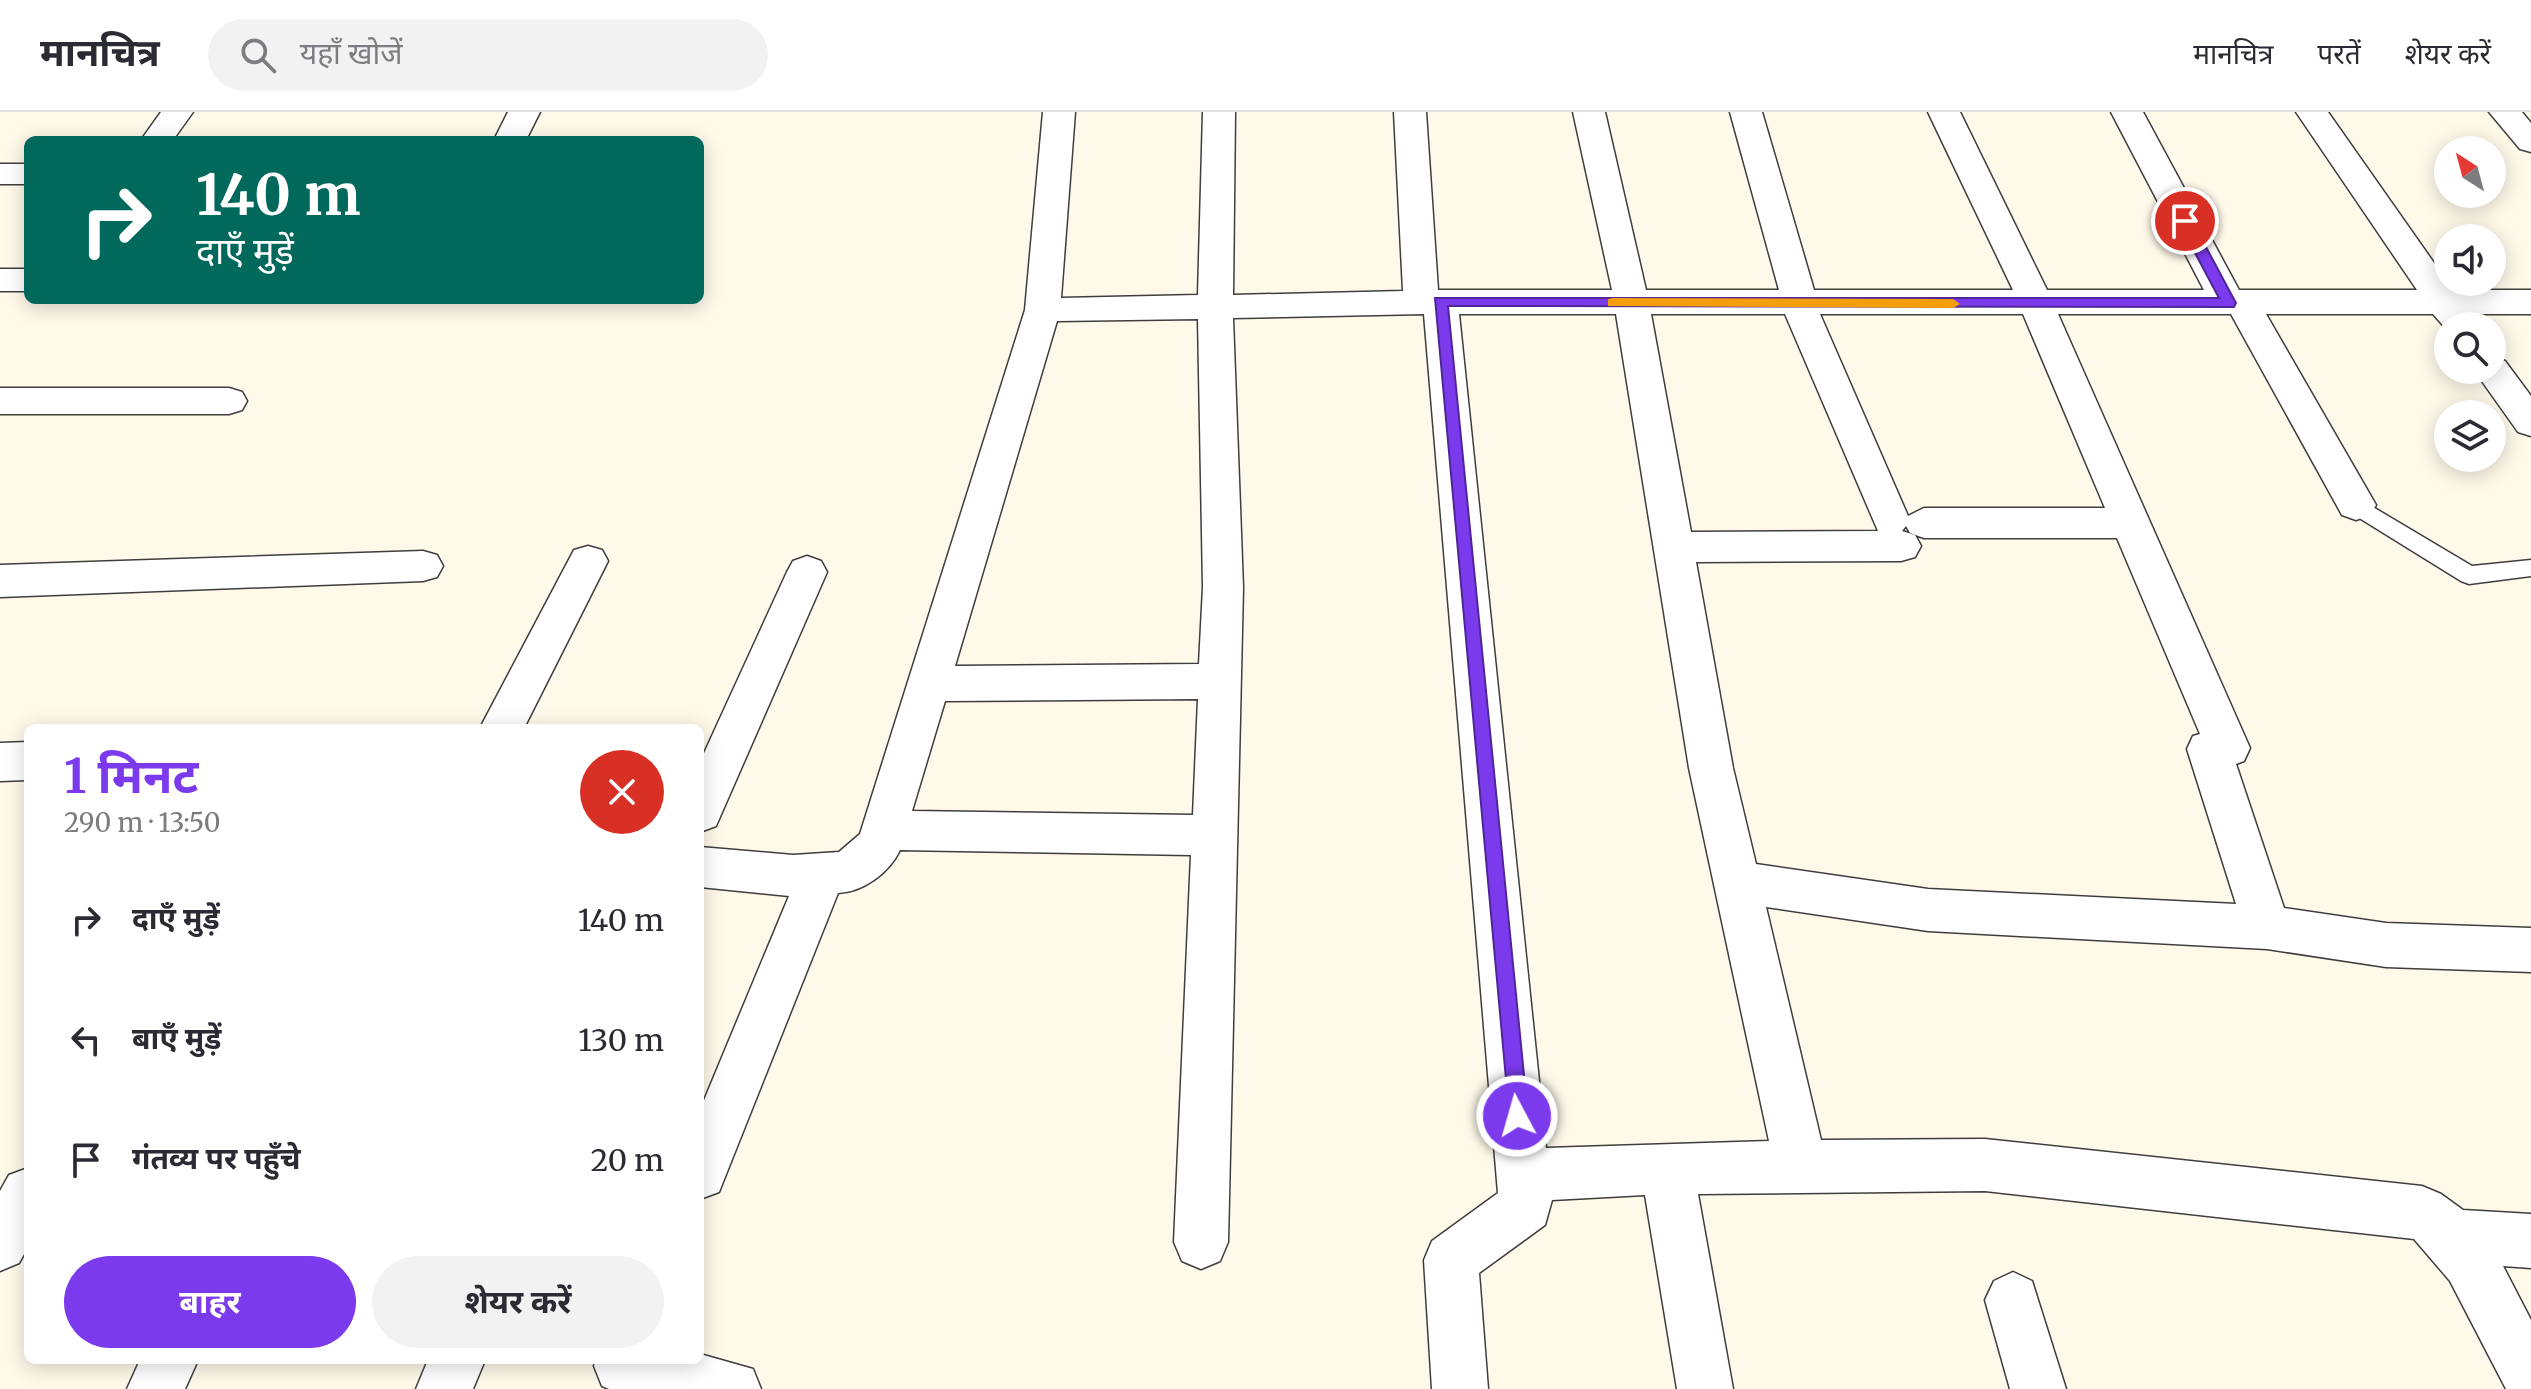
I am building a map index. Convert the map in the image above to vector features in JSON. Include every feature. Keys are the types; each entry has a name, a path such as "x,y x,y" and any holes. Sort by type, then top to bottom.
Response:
{"street":[{"path":"160,136 177,112"},
{"path":"512,136 524,112"},
{"path":"704,867 793,876 849,872 879,846 1043,310 1059,112"},
{"path":"1201,1242 1223,587 1215,307 1219,112"},
{"path":"1410,112 1526,1206 1451,1260 1460,1389"},
{"path":"1589,112 1632,303 1711,768 1801,1167"},
{"path":"1746,112 1805,321 1905,530"},
{"path":"1944,112 2036,303 2131,523 2218,748 2267,927"},
{"path":"2127,112 2235,303 2356,505"},
{"path":"2312,112 2450,312"},
{"path":"2505,112 2531,142"},
{"path":"0,174 24,174"},
{"path":"0,280 24,280"},
{"path":"1043,310 1431,302 2235,303 2434,313"},
{"path":"2464,312 2531,302"},
{"path":"2502,384 2531,423"},
{"path":"0,401 229,401"},
{"path":"1673,547 1905,530 2131,523"},
{"path":"504,724 588,561"},
{"path":"0,581 423,566"},
{"path":"704,803 807,572"},
{"path":"929,684 1220,681"},
{"path":"0,762 24,761"},
{"path":"884,830 1215,835"},
{"path":"704,1163 822,874"},
{"path":"1737,882 1928,910 2267,927 2386,945 2531,950"},
{"path":"1523,1175 1667,1168 1985,1165 2422,1213 2434,1217 2455,1237 2531,1380"},
{"path":"1667,1168 1705,1389"},
{"path":"0,1244 24,1201"},
{"path":"2455,1237 2531,1241"},
{"path":"2013,1300 2038,1389"},
{"path":"155,1389 168,1364"},
{"path":"444,1389 455,1364"},
{"path":"619,1372 733,1389"}],"lane":[{"path":"2356,505 2469,575 2531,568"}],"slow traffic":[{"path":"1613,302 1953,304"}],"route":[{"path":"1517,1116 1440,302 2228,303 2185,221"}]}
